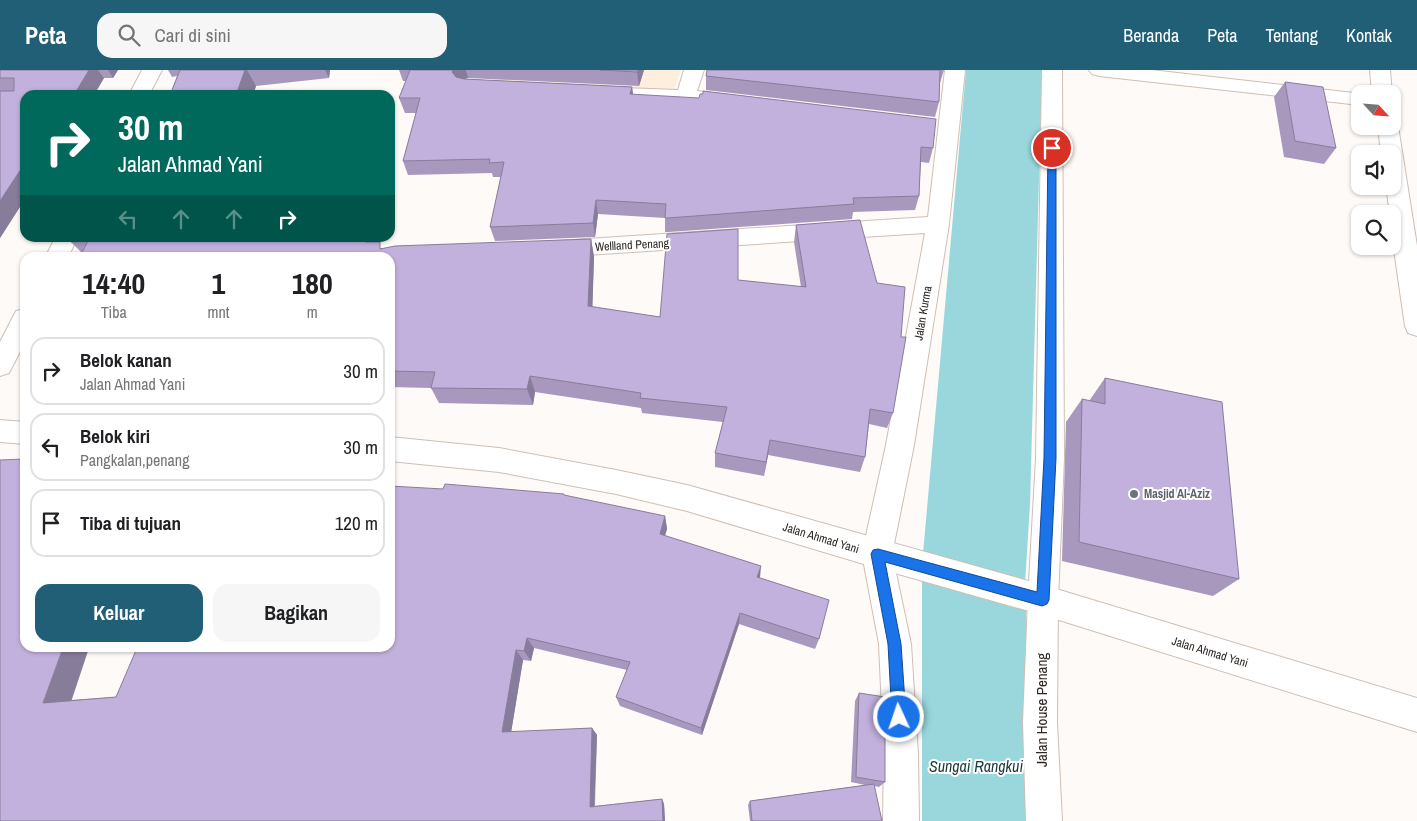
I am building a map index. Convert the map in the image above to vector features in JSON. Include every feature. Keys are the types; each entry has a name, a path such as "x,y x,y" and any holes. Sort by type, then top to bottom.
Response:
{"main road":[{"path":"142,90 152,70"},
{"path":"686,96 694,70"},
{"name":"Jalan Kurma","path":"889,557 900,445 938,224 940,126 955,70"},
{"name":"Jalan House Penang","path":"1044,821 1035,598 1050,458 1052,70"},
{"path":"1099,70 1351,97"},
{"path":"1380,70 1381,85"},
{"path":"576,92 686,96 756,104"},
{"path":"1389,135 1417,326"},
{"name":"Wellland Penang","path":"529,249 617,246 839,229 938,224"},
{"path":"0,366 20,328"},
{"path":"0,431 20,433"},
{"name":"Jalan Ahmad Yani","path":"395,450 498,460 616,482 687,498 1035,598 1417,715"},
{"path":"889,557 901,754 901,821"}],"shaded area":[{"path":"494,70 681,70 673,93 494,82"}],"water":[{"name":"Sungai Rangkui","path":"966,70 1042,70 1030,504 1025,584 1033,821 922,821 922,565"}],"building":[{"path":"0,70 89,70 77,90 20,90 20,171 0,201 0,91 14,91 14,78 0,78"},
{"path":"180,70 245,70 238,90 172,90"},
{"path":"410,70 453,70 452,72 456,77 464,79 632,87 630,94 699,98 703,91 936,119 933,148 921,147 919,196 853,198 854,204 668,218 665,218 666,204 596,200 593,223 490,227 504,162 489,163 490,159 403,161 420,98 399,98"},
{"path":"600,70 638,70 637,72"},
{"path":"707,70 940,70 939,102 706,76"},
{"path":"1285,82 1323,87 1336,148 1295,141"},
{"path":"860,220 877,283 905,287 901,337 906,337 893,413 870,409 865,457 770,440 766,462 715,453 727,407 640,398 641,393 530,376 527,389 431,388 435,372 395,371 395,252 82,252 87,242 380,242 380,249 395,246 591,239 588,306 660,317 667,234 738,229 738,280 806,287 796,225"},
{"name":"Masjid Al-Aziz","path":"1105,378 1222,402 1239,579 1079,542 1082,399 1105,404"},
{"path":"20,459 20,652 62,652 43,703 116,697 135,652 395,652 395,486 443,489 445,484 564,494 665,516 660,534 761,566 757,577 829,600 819,639 740,613 701,728 616,697 630,662 527,638 524,651 516,650 502,732 592,728 590,807 662,799 663,821 0,821 0,460"},
{"path":"859,693 885,697 885,782 856,777"},
{"path":"874,784 882,821 752,821 750,801"}],"place":[{"name":"Masjid Al-Aziz","path":"1134,494"}],"route":[{"path":"899,717 894,644 878,554 1042,600 1050,458 1052,148"}]}
